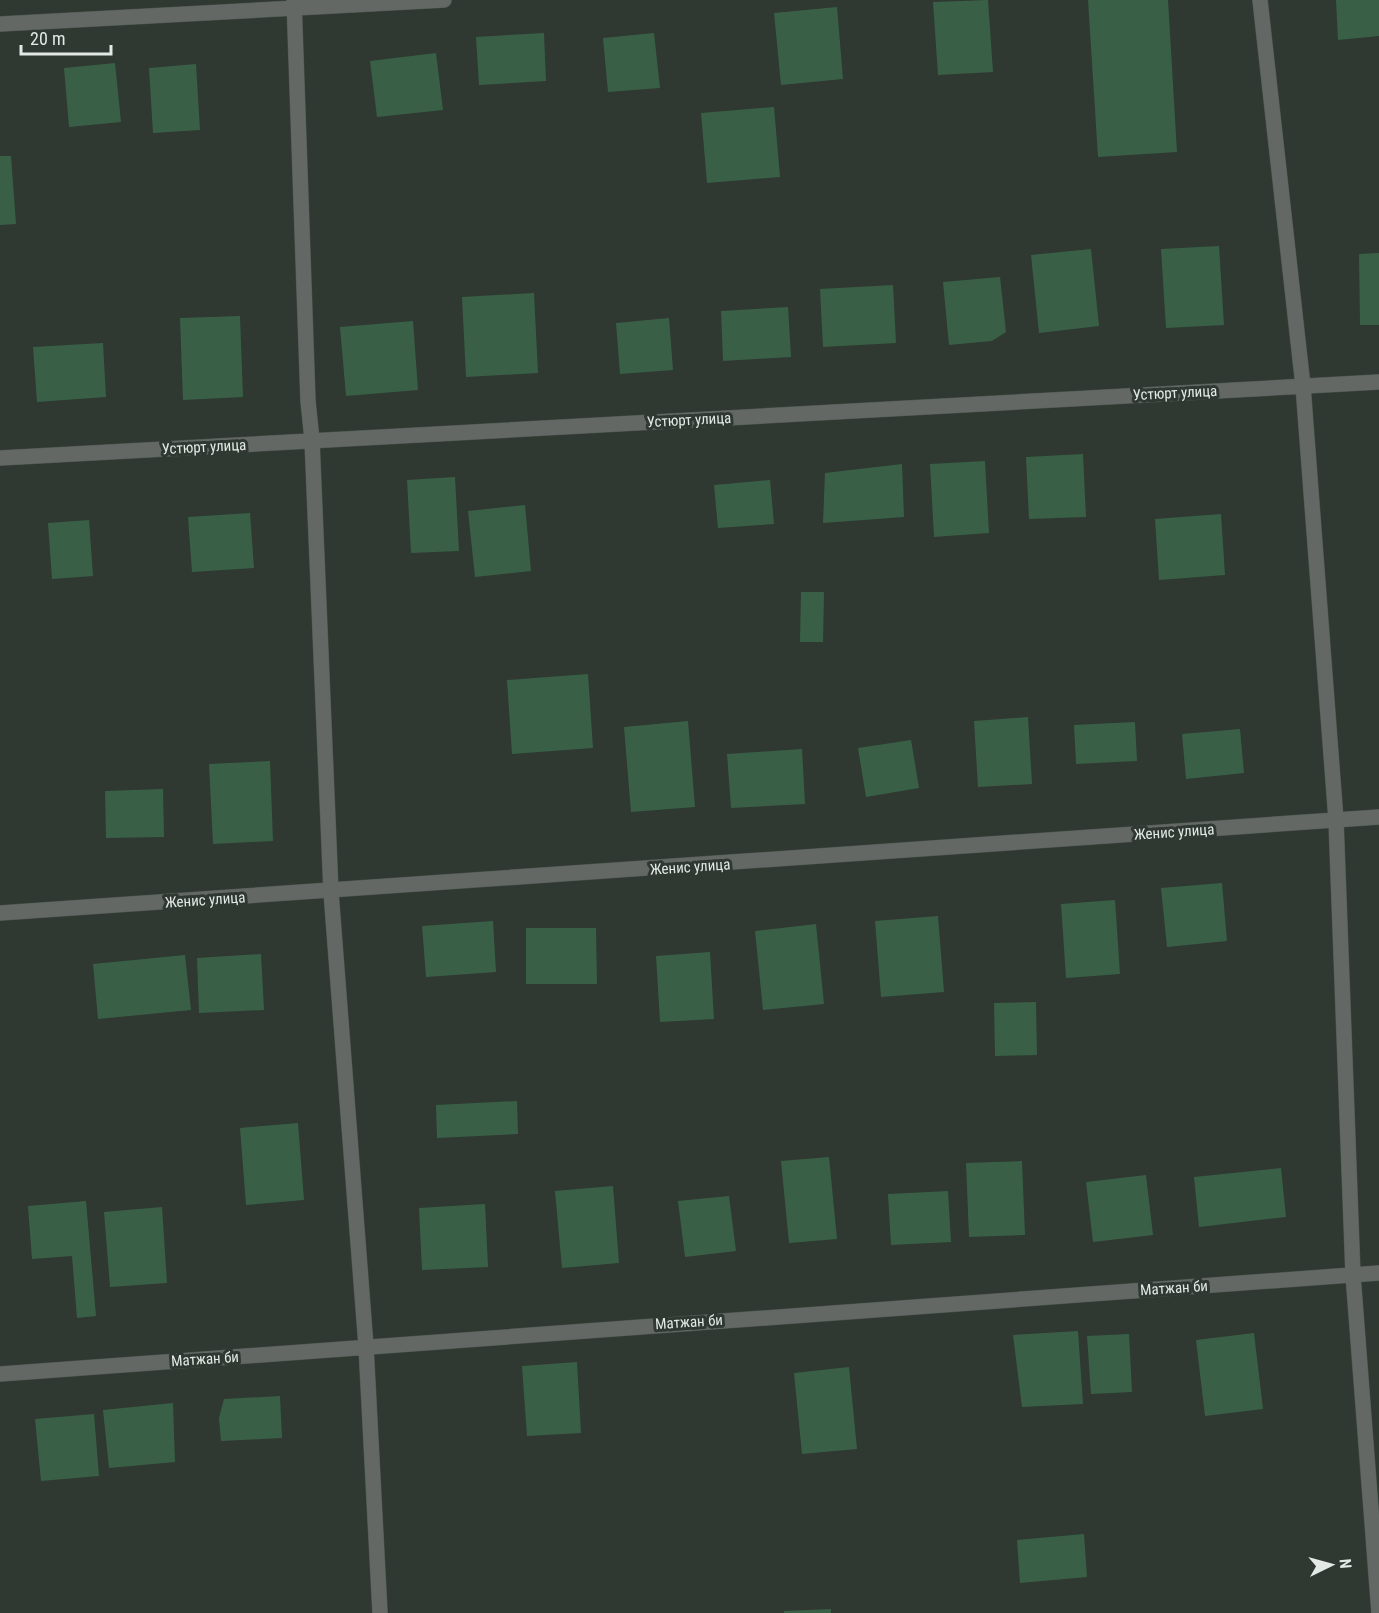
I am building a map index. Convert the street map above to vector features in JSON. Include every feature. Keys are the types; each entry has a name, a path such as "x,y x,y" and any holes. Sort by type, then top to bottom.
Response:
{"street":[{"path":"0,24 295,5 444,0"},
{"path":"1260,0 1304,386 1336,820 1353,1275 1379,1613"},
{"path":"295,5 308,401 312,440 331,892 366,1346 380,1613"},
{"name":"Устюрт улица","path":"0,458 1379,382"},
{"name":"Женис улица","path":"0,913 331,892 1379,817"},
{"name":"Матжан би","path":"0,1374 1379,1273"}],"building":[{"path":"988,0 993,72 938,75 933,2"},
{"path":"1088,0 1168,0 1177,152 1098,157"},
{"path":"1336,0 1379,0 1379,36 1338,40"},
{"path":"837,7 843,79 781,85 774,13"},
{"path":"544,33 546,81 479,85 476,37"},
{"path":"654,33 660,88 608,92 603,38"},
{"path":"436,53 443,110 377,117 370,61"},
{"path":"115,63 121,122 69,127 64,68"},
{"path":"196,64 200,130 153,133 149,68"},
{"path":"774,107 780,177 707,183 701,113"},
{"path":"0,156 11,156 16,224 0,225"},
{"path":"1219,246 1224,325 1166,328 1161,249"},
{"path":"1091,249 1099,326 1039,333 1031,255"},
{"path":"1379,253 1379,325 1360,325 1359,254"},
{"path":"1000,277 1006,332 992,341 949,345 943,282"},
{"path":"893,285 896,343 823,347 820,289"},
{"path":"534,293 538,373 466,377 462,297"},
{"path":"788,307 791,357 723,361 721,311"},
{"path":"240,316 243,397 183,400 180,318"},
{"path":"669,318 673,370 620,374 616,323"},
{"path":"413,321 418,390 346,396 340,327"},
{"path":"103,343 106,397 37,402 33,347"},
{"path":"1083,454 1086,517 1029,519 1026,457"},
{"path":"985,461 989,533 934,537 930,464"},
{"path":"902,464 904,517 823,523 825,473"},
{"path":"455,477 459,551 411,553 407,480"},
{"path":"770,480 774,524 718,528 714,485"},
{"path":"525,505 531,571 475,577 468,511"},
{"path":"250,513 254,568 192,572 188,517"},
{"path":"1221,514 1225,575 1159,580 1155,519"},
{"path":"89,520 93,576 52,579 48,523"},
{"path":"801,592 824,592 823,642 800,642"},
{"path":"588,674 593,748 512,754 507,680"},
{"path":"1028,717 1032,784 978,787 974,721"},
{"path":"688,721 695,807 631,812 624,727"},
{"path":"1135,722 1137,761 1076,764 1074,725"},
{"path":"1240,729 1244,773 1186,779 1182,734"},
{"path":"911,740 919,788 866,797 858,748"},
{"path":"802,749 805,804 731,808 727,754"},
{"path":"270,761 273,841 213,844 209,764"},
{"path":"163,789 164,837 106,838 105,791"},
{"path":"1222,883 1227,941 1167,947 1161,888"},
{"path":"1115,900 1120,974 1066,978 1061,904"},
{"path":"938,916 944,992 881,997 875,921"},
{"path":"493,921 496,972 426,977 422,926"},
{"path":"816,924 824,1004 763,1010 755,931"},
{"path":"526,928 596,928 597,984 526,984"},
{"path":"710,952 714,1019 660,1022 656,956"},
{"path":"261,954 264,1010 199,1013 197,958"},
{"path":"185,955 191,1010 98,1019 93,964"},
{"path":"1036,1002 1037,1055 995,1056 994,1003"},
{"path":"517,1101 518,1134 437,1138 436,1105"},
{"path":"298,1123 304,1200 246,1205 240,1128"},
{"path":"829,1157 837,1239 789,1243 781,1161"},
{"path":"1022,1161 1025,1235 969,1237 966,1163"},
{"path":"1281,1168 1286,1217 1199,1227 1194,1177"},
{"path":"1146,1175 1153,1235 1093,1242 1086,1182"},
{"path":"613,1186 619,1263 562,1268 555,1191"},
{"path":"948,1191 951,1242 891,1245 888,1194"},
{"path":"729,1196 736,1251 685,1257 678,1201"},
{"path":"86,1201 96,1316 77,1318 72,1256 32,1259 28,1206"},
{"path":"485,1204 488,1267 422,1270 419,1208"},
{"path":"162,1207 167,1283 110,1287 104,1212"},
{"path":"1078,1331 1083,1404 1022,1407 1013,1335"},
{"path":"1254,1333 1263,1409 1205,1416 1196,1340"},
{"path":"1129,1334 1132,1392 1091,1394 1087,1336"},
{"path":"577,1362 581,1433 527,1436 522,1366"},
{"path":"849,1367 857,1449 802,1454 794,1373"},
{"path":"280,1396 282,1438 221,1441 219,1418 224,1399"},
{"path":"173,1403 175,1462 109,1468 103,1410"},
{"path":"94,1414 99,1476 41,1481 35,1419"},
{"path":"1084,1534 1087,1577 1020,1583 1017,1540"},
{"path":"831,1609 831,1613 784,1613 784,1611"}]}
